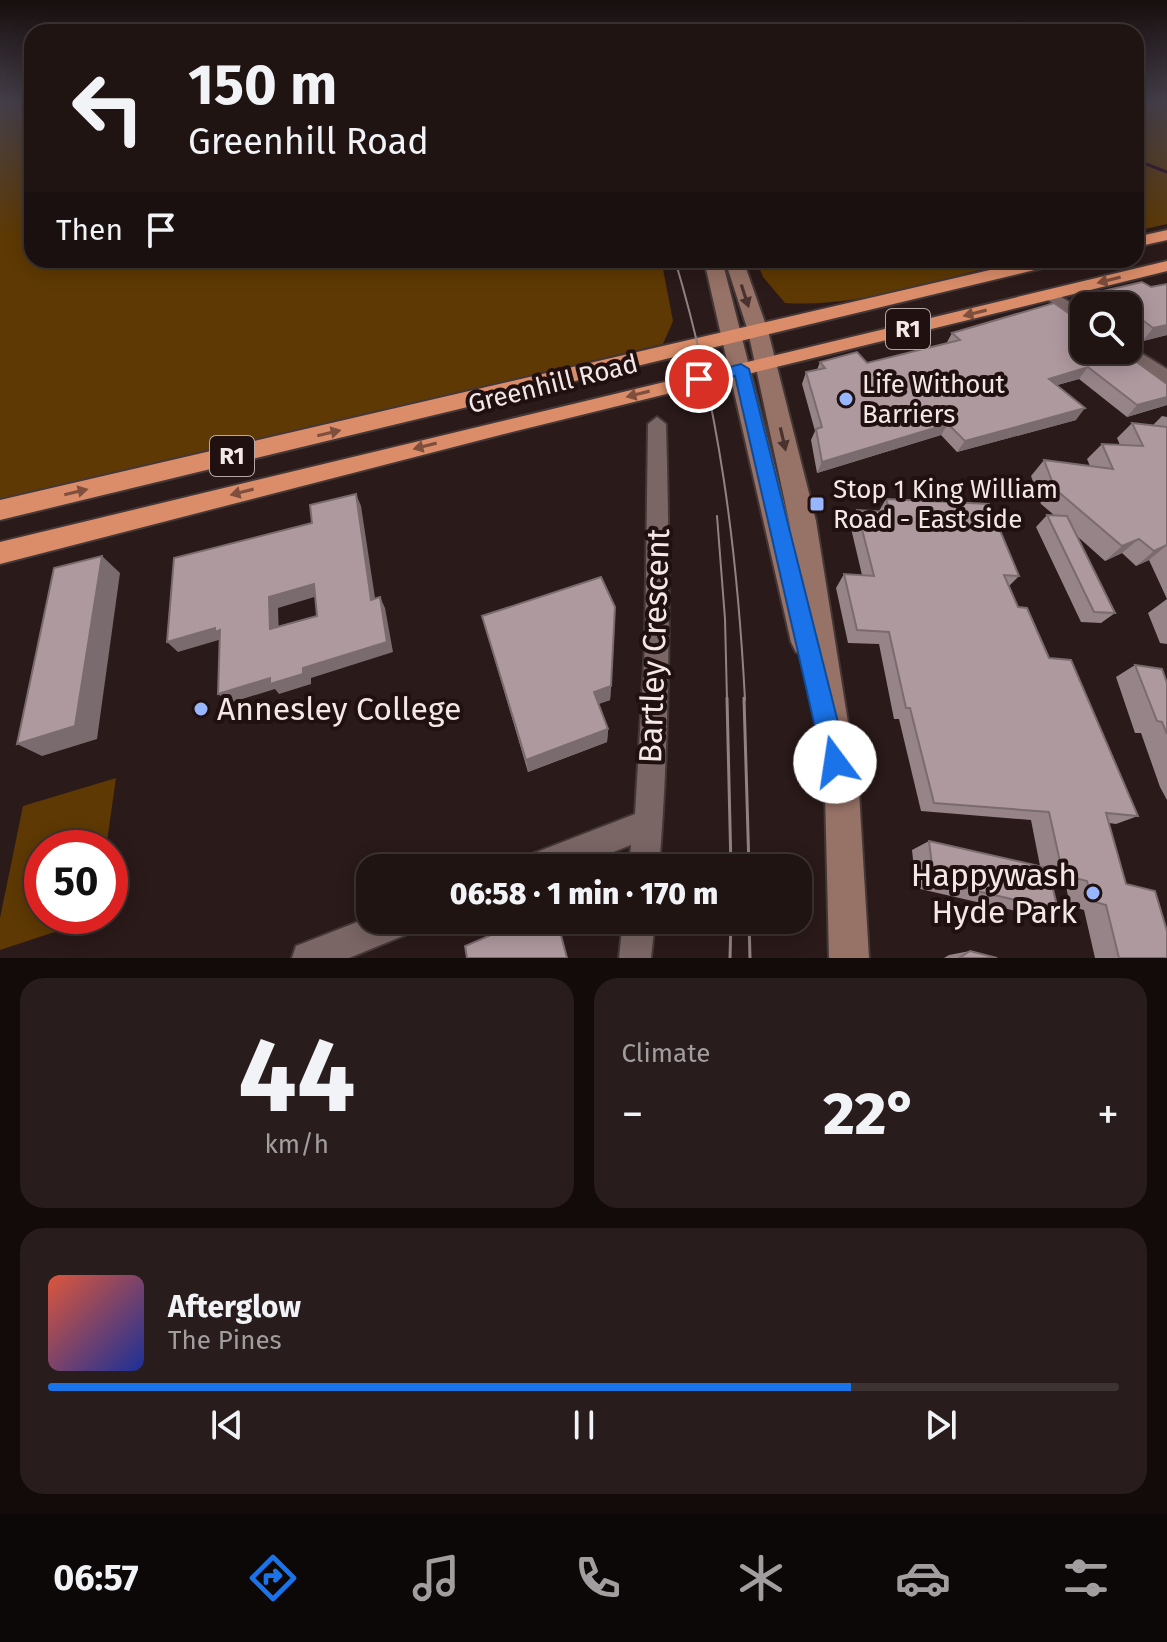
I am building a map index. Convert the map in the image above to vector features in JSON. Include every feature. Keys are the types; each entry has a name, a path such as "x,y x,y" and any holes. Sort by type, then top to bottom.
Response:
{"highway":[{"path":"1144,240 1167,235"},
{"path":"1144,240 1167,242"},
{"name":"Greenhill Road","path":"0,553 500,427 1167,266"},
{"name":"Greenhill Road","path":"0,510 1021,268"},
{"path":"1040,268 1034,274 1050,295"},
{"path":"859,307 852,313 859,321 917,327"},
{"path":"464,402 489,405 502,412 504,417 500,427"}],"main road":[{"path":"715,268 733,337 754,366"},
{"path":"737,268 758,331 754,366 842,792 849,958"}],"street":[{"path":"1050,295 1070,309"},
{"path":"1142,360 1167,377"},
{"name":"Bartley Crescent","path":"646,854 658,561 657,424"},
{"path":"570,854 649,823"},
{"path":"308,958 369,934"},
{"path":"635,958 638,934"}],"shaded area":[{"path":"0,148 24,148 24,268 663,269 673,321 663,344 0,500"},
{"path":"1144,148 1167,148 1167,224 1144,229"},
{"path":"759,268 986,268 873,296 814,303 785,303"},
{"path":"116,778 109,830 24,830 24,934 48,934 0,950 0,918 23,806"}],"building":[{"path":"1142,282 1151,287 1167,284 1167,325 1153,328 1142,320 1142,292 1103,291"},
{"path":"1054,303 1070,314 1070,364 1139,364 1167,384 1167,397 1137,405 1088,367 1049,379 1085,408 965,441 948,424 822,462 816,429 822,427 806,372 825,368 820,362 857,352 867,363 960,340 952,333"},
{"path":"1132,423 1167,427 1167,545 1154,551 1139,539 1122,546 1055,489 1044,460 1113,469 1102,444 1143,446"},
{"path":"356,494 371,600 380,597 387,642 303,668 303,674 270,684 270,678 218,694 220,630 215,632 215,628 167,642 174,558 312,523 310,505","holes":["314,584 317,616 270,629 269,597"]},
{"path":"886,499 989,504 1019,576 1004,575 1018,607 1027,608 1049,658 1071,660 1138,816 1106,813 1126,884 1155,891 1167,931 1167,958 1119,958 1106,905 1092,901 1087,881 1063,875 1049,812 934,803 910,708 906,708 889,632 857,630 844,574 874,576 857,510 890,512"},
{"path":"1047,515 1067,516 1115,613 1094,612"},
{"path":"102,556 75,726 17,744 54,568"},
{"path":"601,577 615,607 611,686 594,692 608,729 526,760 482,616"},
{"path":"1135,665 1162,669 1167,683 1167,734 1162,722 1157,721"},
{"path":"929,841 1048,868 1058,910 934,881"},
{"path":"493,934 561,934 567,958 467,958 465,946"},
{"path":"970,951 997,958 959,958"}],"waterway":[{"path":"1144,163 1167,172"}],"tram line":[{"path":"677,268 703,370 724,478 737,587 745,700"},
{"path":"717,516 727,700"},
{"path":"727,698 731,854"},
{"path":"744,698 749,854"},
{"path":"730,958 731,934"},
{"path":"749,934 750,958"}],"place":[{"name":"Life Without Barriers","path":"846,399"},
{"name":"Stop 1 King William Road - East side","path":"817,504"},
{"name":"Annesley College","path":"201,709"},
{"name":"Happywash Hyde Park","path":"1093,893"}],"route":[{"path":"699,379 741,369 835,762"}]}
